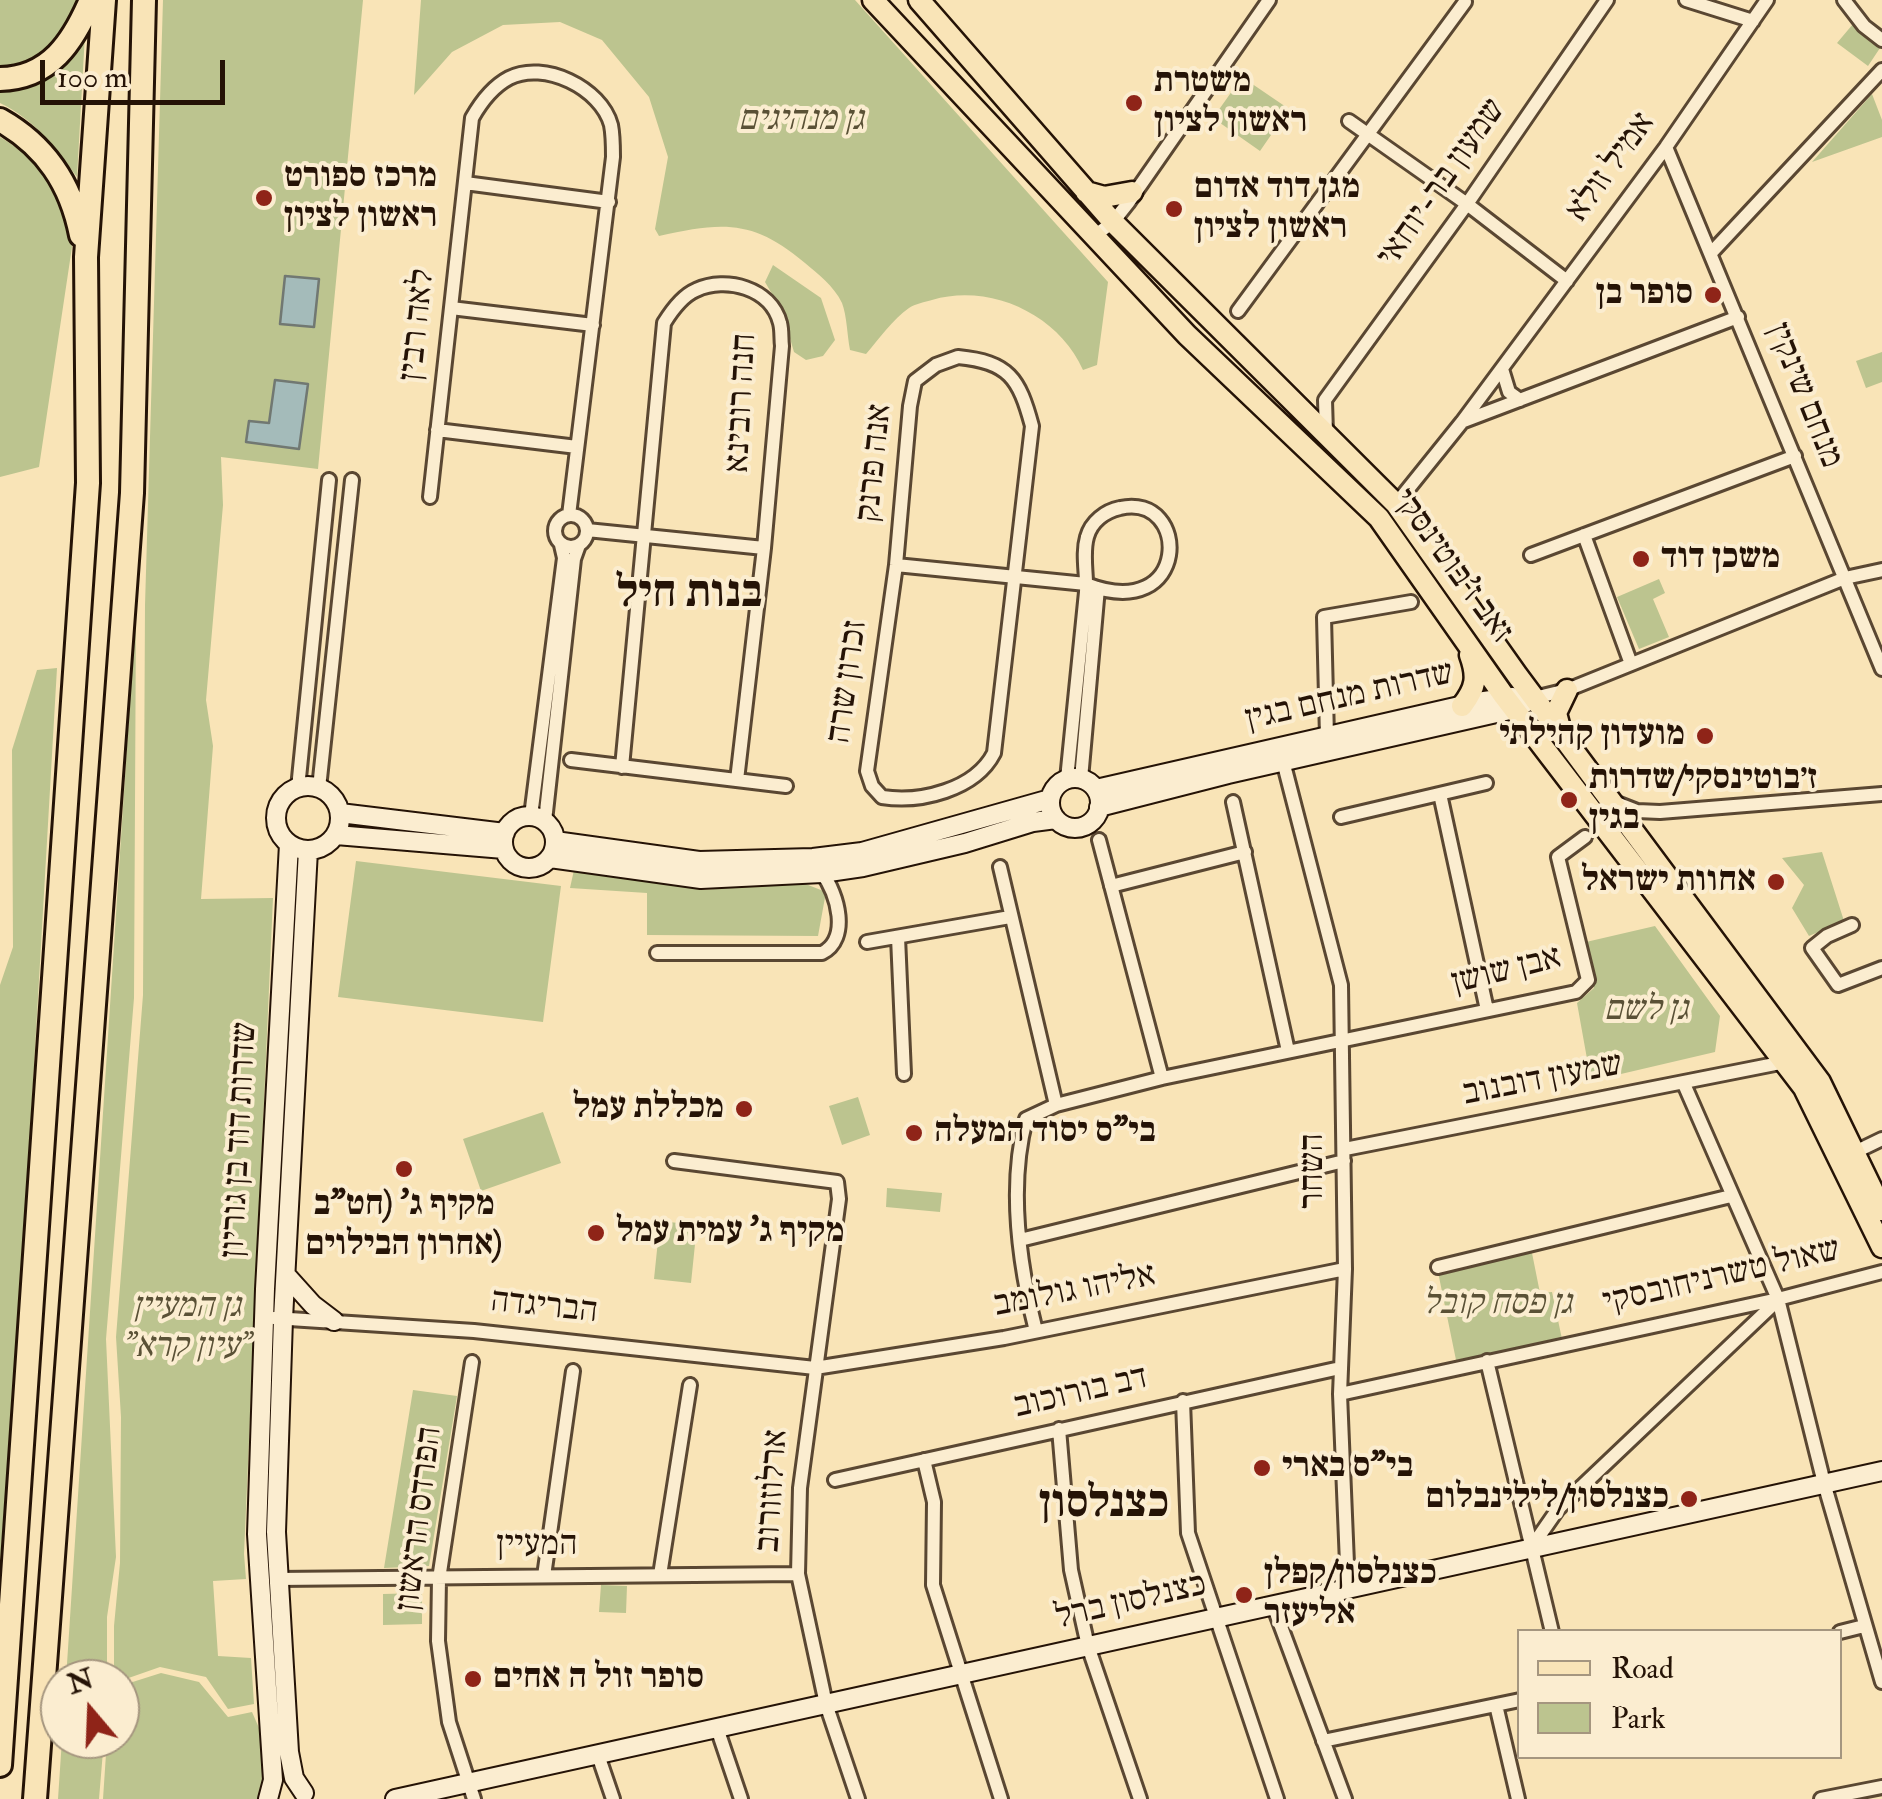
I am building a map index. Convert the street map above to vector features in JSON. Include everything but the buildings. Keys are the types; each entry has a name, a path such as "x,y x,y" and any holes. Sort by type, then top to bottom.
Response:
{"highway":[{"path":"0,80 26,75 56,59 69,43 90,0"},
{"path":"0,1765 88,483 86,257 104,0"},
{"path":"35,1799 132,493 144,0"},
{"path":"0,120 42,152 60,173 74,206 86,257"}],"main road":[{"name":"זאב ז'בוטינסקי","path":"873,0 1188,336 1380,518 1509,702 1804,1088 1882,1210"},
{"name":"זאב ז'בוטינסקי","path":"919,0 1111,219 1396,504 1534,698 1820,1082 1882,1247"},
{"path":"1086,192 1104,198 1134,190"},
{"path":"1462,635 1476,672 1474,690 1462,706"},
{"path":"1562,734 1556,713 1567,690"}],"street":[{"path":"1093,237 1134,190 1270,0"},
{"name":"שמעון בר-יוחאי","path":"1325,400 1467,204 1607,0"},
{"path":"1686,0 1753,21"},
{"name":"אמיל זולא","path":"1396,504 1462,422 1666,147 1767,0"},
{"path":"1844,0 1864,26 1882,40"},
{"path":"1238,311 1465,2"},
{"path":"1712,252 1882,70"},
{"name":"לאה רבין","path":"430,497 472,118 484,98 510,77 556,75 598,100 610,124 614,156 569,515"},
{"path":"1349,121 1567,281"},
{"name":"מנחם שינקין","path":"1666,147 1882,670"},
{"path":"465,183 608,202"},
{"name":"חנה רובינא","path":"622,767 664,323 673,308 692,291 715,283 746,287 764,298 780,323 782,346 737,780"},
{"path":"451,308 593,325"},
{"path":"1462,422 1738,316"},
{"name":"אנה פרנק","path":"896,565 916,380 936,365 958,357 985,360 1004,369 1016,382 1032,426 1015,576"},
{"path":"1502,369 1509,392 1520,400"},
{"path":"1294,402 1325,400 1326,434"},
{"path":"437,430 577,447"},
{"path":"1531,556 1795,456"},
{"path":"298,788 330,480"},
{"path":"319,788 352,480"},
{"path":"896,565 1015,576 1092,586 1140,590 1162,576 1172,551 1169,534 1155,515 1129,506 1102,515 1087,538 1092,586 1086,788 1095,818 1083,826 1068,827 1056,819 1050,799 1056,786 1086,788"},
{"path":"538,819 574,558 587,530 579,517 569,515 559,520 554,530 564,558 538,819 553,850"},
{"path":"587,530 764,548"},
{"path":"1584,535 1631,664"},
{"path":"562,545 579,545"},
{"name":"זכרון שרה","path":"896,565 867,771 882,798 926,797 961,784 988,765 994,753 1015,576"},
{"path":"1534,698 1567,690 1845,578 1882,570"},
{"path":"1326,737 1324,618 1411,602"},
{"name":"שדרות מנחם בגין","path":"1086,788 1462,706 1534,698"},
{"name":"שדרות מנחם בגין","path":"1086,788 1283,761 1509,702"},
{"path":"570,760 786,786"},
{"name":"השחר","path":"1283,761 1340,985 1345,1269 1340,1394 1348,1588"},
{"path":"1341,817 1486,782"},
{"path":"298,788 319,788 336,801 340,812 336,835 319,849 289,844 279,832 277,811 281,801 298,788"},
{"path":"1440,794 1487,1010"},
{"path":"1614,802 1637,811 1660,812 1882,794"},
{"path":"553,850 699,862 813,858 862,852 1050,799"},
{"path":"1233,802 1288,1051"},
{"path":"340,812 504,841"},
{"path":"1624,851 1624,840 1632,828 1660,812"},
{"path":"538,819 515,820 504,841 512,862 536,868 553,850"},
{"path":"553,850 701,878 822,873 964,844 1033,822 1056,819"},
{"path":"336,835 504,841"},
{"name":"אבן שושן","path":"1020,1240 1018,1150 1026,1119 1056,1105 1162,1078 1576,992 1588,980 1558,857 1585,837"},
{"path":"1099,840 1162,1078"},
{"name":"שדרות דוד בן גוריון","path":"289,844 274,1318 277,1578 289,1752 294,1778 308,1796"},
{"name":"שדרות דוד בן גוריון","path":"269,1799 273,1780 257,1534 274,1318 286,1275 308,850"},
{"path":"1111,886 1245,852"},
{"path":"1000,867 1056,1105"},
{"path":"834,890 845,870"},
{"path":"656,953 822,953 833,948 838,940 834,890 822,873"},
{"path":"867,942 1010,917"},
{"path":"992,920 1002,922 1014,934"},
{"path":"1852,925 1812,948 1838,985 1882,968"},
{"path":"898,937 904,1074"},
{"path":"1752,1067 1761,1057 1763,1033"},
{"name":"שמעון דובנוב","path":"1020,1240 1344,1155 1785,1062"},
{"path":"1684,1084 1778,1300 1824,1483 1882,1682"},
{"path":"1847,1156 1882,1139"},
{"name":"ארלוזורוב","path":"674,1161 837,1182 839,1199 800,1488 798,1574 826,1704 858,1799"},
{"path":"1438,1267 1731,1196"},
{"path":"1020,1240 1036,1332"},
{"name":"אליהו גולומב","path":"816,1368 1004,1338 1345,1269"},
{"name":"שאול טשרניחובסקי","path":"1340,1394 1778,1300 1882,1272"},
{"path":"286,1275 334,1321"},
{"path":"1531,1548 1558,1509 1778,1300"},
{"path":"1004,1338 1030,1309"},
{"name":"הבריגדה","path":"274,1318 474,1331 816,1368"},
{"path":"1487,1361 1551,1629"},
{"name":"הפרדס הראשון","path":"471,1791 447,1707 438,1641 440,1578 472,1362"},
{"name":"דב בורוכוב","path":"835,1480 1340,1368"},
{"path":"544,1576 573,1371"},
{"path":"660,1575 690,1386"},
{"path":"1182,1401 1188,1533 1277,1799"},
{"path":"1059,1429 1071,1570 1088,1646 1140,1799"},
{"path":"924,1460 934,1502 933,1585 1000,1799"},
{"name":"כצנלסון ברל","path":"394,1799 471,1791 598,1755 1882,1470"},
{"path":"1558,1509 1554,1534 1556,1540 1564,1541"},
{"name":"המעיין","path":"277,1578 798,1574"},
{"path":"1272,1605 1344,1799"},
{"path":"1842,1632 1864,1626"},
{"path":"1323,1741 1517,1701"},
{"path":"1496,1705 1518,1799"},
{"path":"717,1728 741,1799"},
{"path":"598,1755 612,1799"},
{"path":"1821,1799 1882,1787"},
{"path":"269,1799 290,1790 308,1796"}],"green space":[{"path":"0,0 82,0 60,35 40,55 15,66 0,66"},
{"name":"גן המעיין \"עיון קרא\"","path":"163,0 363,0 318,469 221,457 223,505 206,700 213,746 201,899 273,898 246,1579 213,1581 218,1656 251,1658 254,1704 228,1709 206,1677 160,1667 140,1674 140,1659 114,1659 120,1563 121,1417 116,1337 143,995 145,605"},
{"name":"גן מנהיגים","path":"421,0 855,0 1108,282 1097,365 1083,370 1072,350 1040,319 999,300 977,296 954,296 914,305 897,318 866,354 850,350 844,308 835,291 805,263 769,238 753,231 719,227 659,236 655,229 668,157 649,97 602,40 560,22 503,25 452,52 414,95"},
{"path":"1853,24 1880,48 1868,66 1837,43"},
{"path":"85,34 77,177 34,126 0,103 0,91 30,84 50,74"},
{"path":"1242,77 1289,109 1260,151 1213,118"},
{"path":"1872,94 1882,120 1882,137 1812,162"},
{"path":"0,137 30,159 51,183 64,211 72,247 39,467 0,477"},
{"path":"773,265 821,298 835,340 823,356 806,360 794,352 782,311 765,282"},
{"path":"1882,352 1882,382 1866,388 1856,361"},
{"path":"1659,579 1665,593 1653,599 1669,637 1639,649 1617,597"},
{"path":"136,608 134,998 106,1339 116,1557 107,1617 107,1659 67,1659"},
{"path":"57,668 22,1274 0,1564 0,985 13,947 12,750 37,670"},
{"path":"1822,852 1844,921 1809,936 1792,908 1804,885 1782,858"},
{"path":"356,861 561,886 543,1022 338,997"},
{"path":"574,870 703,890 798,881 826,892 818,936 647,935 647,893 570,888"},
{"name":"גן לשם","path":"1655,926 1720,1016 1715,1052 1591,1081 1577,1003 1594,988 1586,942"},
{"path":"858,1097 870,1135 842,1145 829,1106"},
{"path":"543,1112 561,1163 481,1191 463,1139"},
{"path":"887,1188 942,1193 940,1212 886,1207"},
{"path":"660,1221 697,1225 691,1283 654,1279"},
{"name":"גן פסח קובל","path":"1532,1253 1540,1293 1552,1292 1562,1339 1456,1360 1438,1272"},
{"path":"413,1390 457,1396 429,1566 384,1568"},
{"path":"601,1585 627,1586 626,1613 599,1612"},
{"path":"422,1593 422,1624 383,1625 383,1594"},
{"path":"161,1673 199,1682 228,1717 252,1712 266,1744 268,1772 258,1799 103,1799 106,1759 140,1759 140,1680"},
{"path":"61,1759 102,1759 99,1799 58,1799"}],"water":[{"path":"285,276 319,279 314,327 280,324"},
{"path":"275,380 308,384 299,449 246,442 249,421 269,423"}],"place":[{"name":"משטרת ראשון לציון","path":"1134,103"},
{"name":"מרכז ספורט ראשון לציון","path":"264,198"},
{"name":"מגן דוד אדום ראשון לציון","path":"1174,209"},
{"name":"סופר בן","path":"1713,295"},
{"name":"משכן דוד","path":"1641,559"},
{"name":"מועדון קהילתי","path":"1705,736"},
{"name":"ז׳בוטינסקי/שדרות בגין","path":"1569,800"},
{"name":"אחוות ישראל","path":"1776,882"},
{"name":"מכללת עמל","path":"744,1109"},
{"name":"בי\"ס יסוד המעלה","path":"914,1133"},
{"name":"מקיף ג' (חט\"ב אחרון הבילוים)","path":"404,1169"},
{"name":"מקיף ג' עמית עמל","path":"596,1233"},
{"name":"בי\"ס בארי","path":"1262,1468"},
{"name":"כצנלסון/לילינבלום","path":"1689,1499"},
{"name":"כצנלסון/קפלן אליעזר","path":"1244,1595"},
{"name":"סופר זול ה אחים","path":"473,1679"}],"district":[{"name":"בנות חיל","path":"689,596"},
{"name":"כצנלסון","path":"1104,1506"}]}
